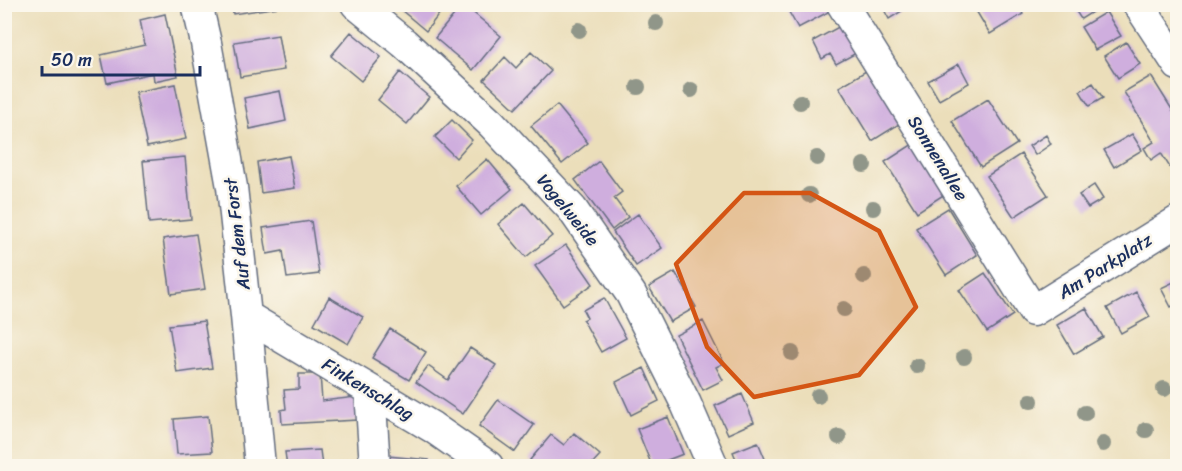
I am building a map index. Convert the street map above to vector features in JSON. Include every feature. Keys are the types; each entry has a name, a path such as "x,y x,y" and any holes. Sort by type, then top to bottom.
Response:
{"street":[{"name":"Auf dem Forst","path":"197,4 232,187 260,466"},
{"name":"Vogelweide","path":"356,4 404,43 491,123 572,209 632,294 686,404 713,466"},
{"name":"Sonnenallee","path":"842,4 1033,311"},
{"path":"1138,4 1178,65"},
{"name":"Am Parkplatz","path":"1033,311 1178,221"},
{"name":"Finkenschlag","path":"246,316 432,428 488,466"},
{"path":"370,390 375,466"}],"highlighted area":[{"path":"744,193 810,193 879,231 916,307 859,375 754,397 707,347 676,264"}],"building":[{"path":"232,4 285,4 285,6 233,14"},
{"path":"394,4 447,4 426,31"},
{"path":"463,4 501,36 473,70 435,38"},
{"path":"881,4 913,4 889,19"},
{"path":"972,4 1017,4 1023,14 990,34"},
{"path":"1071,4 1105,4 1081,19"},
{"path":"785,5 829,5 832,10 798,28"},
{"path":"1106,12 1121,36 1095,50 1081,27"},
{"path":"165,14 178,76 154,81 153,73 107,83 101,55 145,45 140,20"},
{"path":"844,24 860,51 836,64 830,54 822,59 813,41"},
{"path":"351,32 381,57 361,81 331,56"},
{"path":"278,35 284,70 240,77 234,42"},
{"path":"1126,42 1140,64 1118,78 1104,56"},
{"path":"531,52 551,71 515,109 484,80 505,57 516,68"},
{"path":"959,64 969,83 939,100 928,81"},
{"path":"871,68 904,121 872,141 839,87"},
{"path":"400,72 429,97 407,124 378,100"},
{"path":"1151,76 1178,119 1178,171 1174,174 1161,153 1151,160 1144,148 1154,142 1124,92"},
{"path":"1093,83 1103,98 1089,106 1080,91"},
{"path":"175,84 186,139 147,147 135,92"},
{"path":"280,91 286,121 250,129 244,98"},
{"path":"988,99 1017,144 981,167 952,121"},
{"path":"557,105 588,143 562,164 531,126"},
{"path":"452,120 472,140 456,158 435,137"},
{"path":"1132,134 1142,150 1114,167 1104,150"},
{"path":"1046,135 1051,144 1035,155 1029,146"},
{"path":"916,142 948,192 917,212 885,162"},
{"path":"1021,154 1048,195 1014,217 987,176"},
{"path":"289,156 295,188 261,193 257,162"},
{"path":"185,157 191,219 149,223 143,161"},
{"path":"487,159 512,189 481,215 456,186"},
{"path":"599,161 622,192 614,198 628,217 612,230 575,180"},
{"path":"1094,185 1103,199 1088,208 1079,195"},
{"path":"524,203 552,236 526,257 498,224"},
{"path":"948,208 977,255 946,275 916,228"},
{"path":"638,214 662,248 636,266 613,232"},
{"path":"311,221 319,274 287,278 283,251 267,254 263,228"},
{"path":"196,234 205,289 171,294 163,239"},
{"path":"566,245 593,284 563,305 535,266"},
{"path":"675,272 696,307 670,322 649,287"},
{"path":"985,273 1013,315 987,332 959,290"},
{"path":"1178,280 1178,303 1171,307 1161,288"},
{"path":"1136,292 1150,317 1121,333 1107,308"},
{"path":"329,297 363,317 348,344 314,324"},
{"path":"604,298 626,338 601,352 583,320 587,318 583,310"},
{"path":"1086,308 1103,337 1074,354 1057,325"},
{"path":"204,321 212,368 177,373 169,325"},
{"path":"703,321 724,363 716,367 723,380 703,390 676,335"},
{"path":"390,329 426,352 409,380 372,358"},
{"path":"470,348 496,365 463,414 416,382 428,366 448,380"},
{"path":"644,368 659,401 631,415 616,382"},
{"path":"299,374 320,374 322,401 356,397 358,420 282,424 281,410 286,409 284,390 299,389"},
{"path":"742,394 754,422 728,434 715,406"},
{"path":"498,400 534,425 515,452 479,426"},
{"path":"208,416 212,452 177,454 174,419"},
{"path":"668,417 683,454 652,466 637,429"},
{"path":"574,433 600,455 590,466 538,466 530,460 551,435 564,445"},
{"path":"758,442 768,466 739,466 733,452"},
{"path":"320,450 322,466 287,466 285,452"},
{"path":"388,456 429,460 428,466 387,466"}]}
